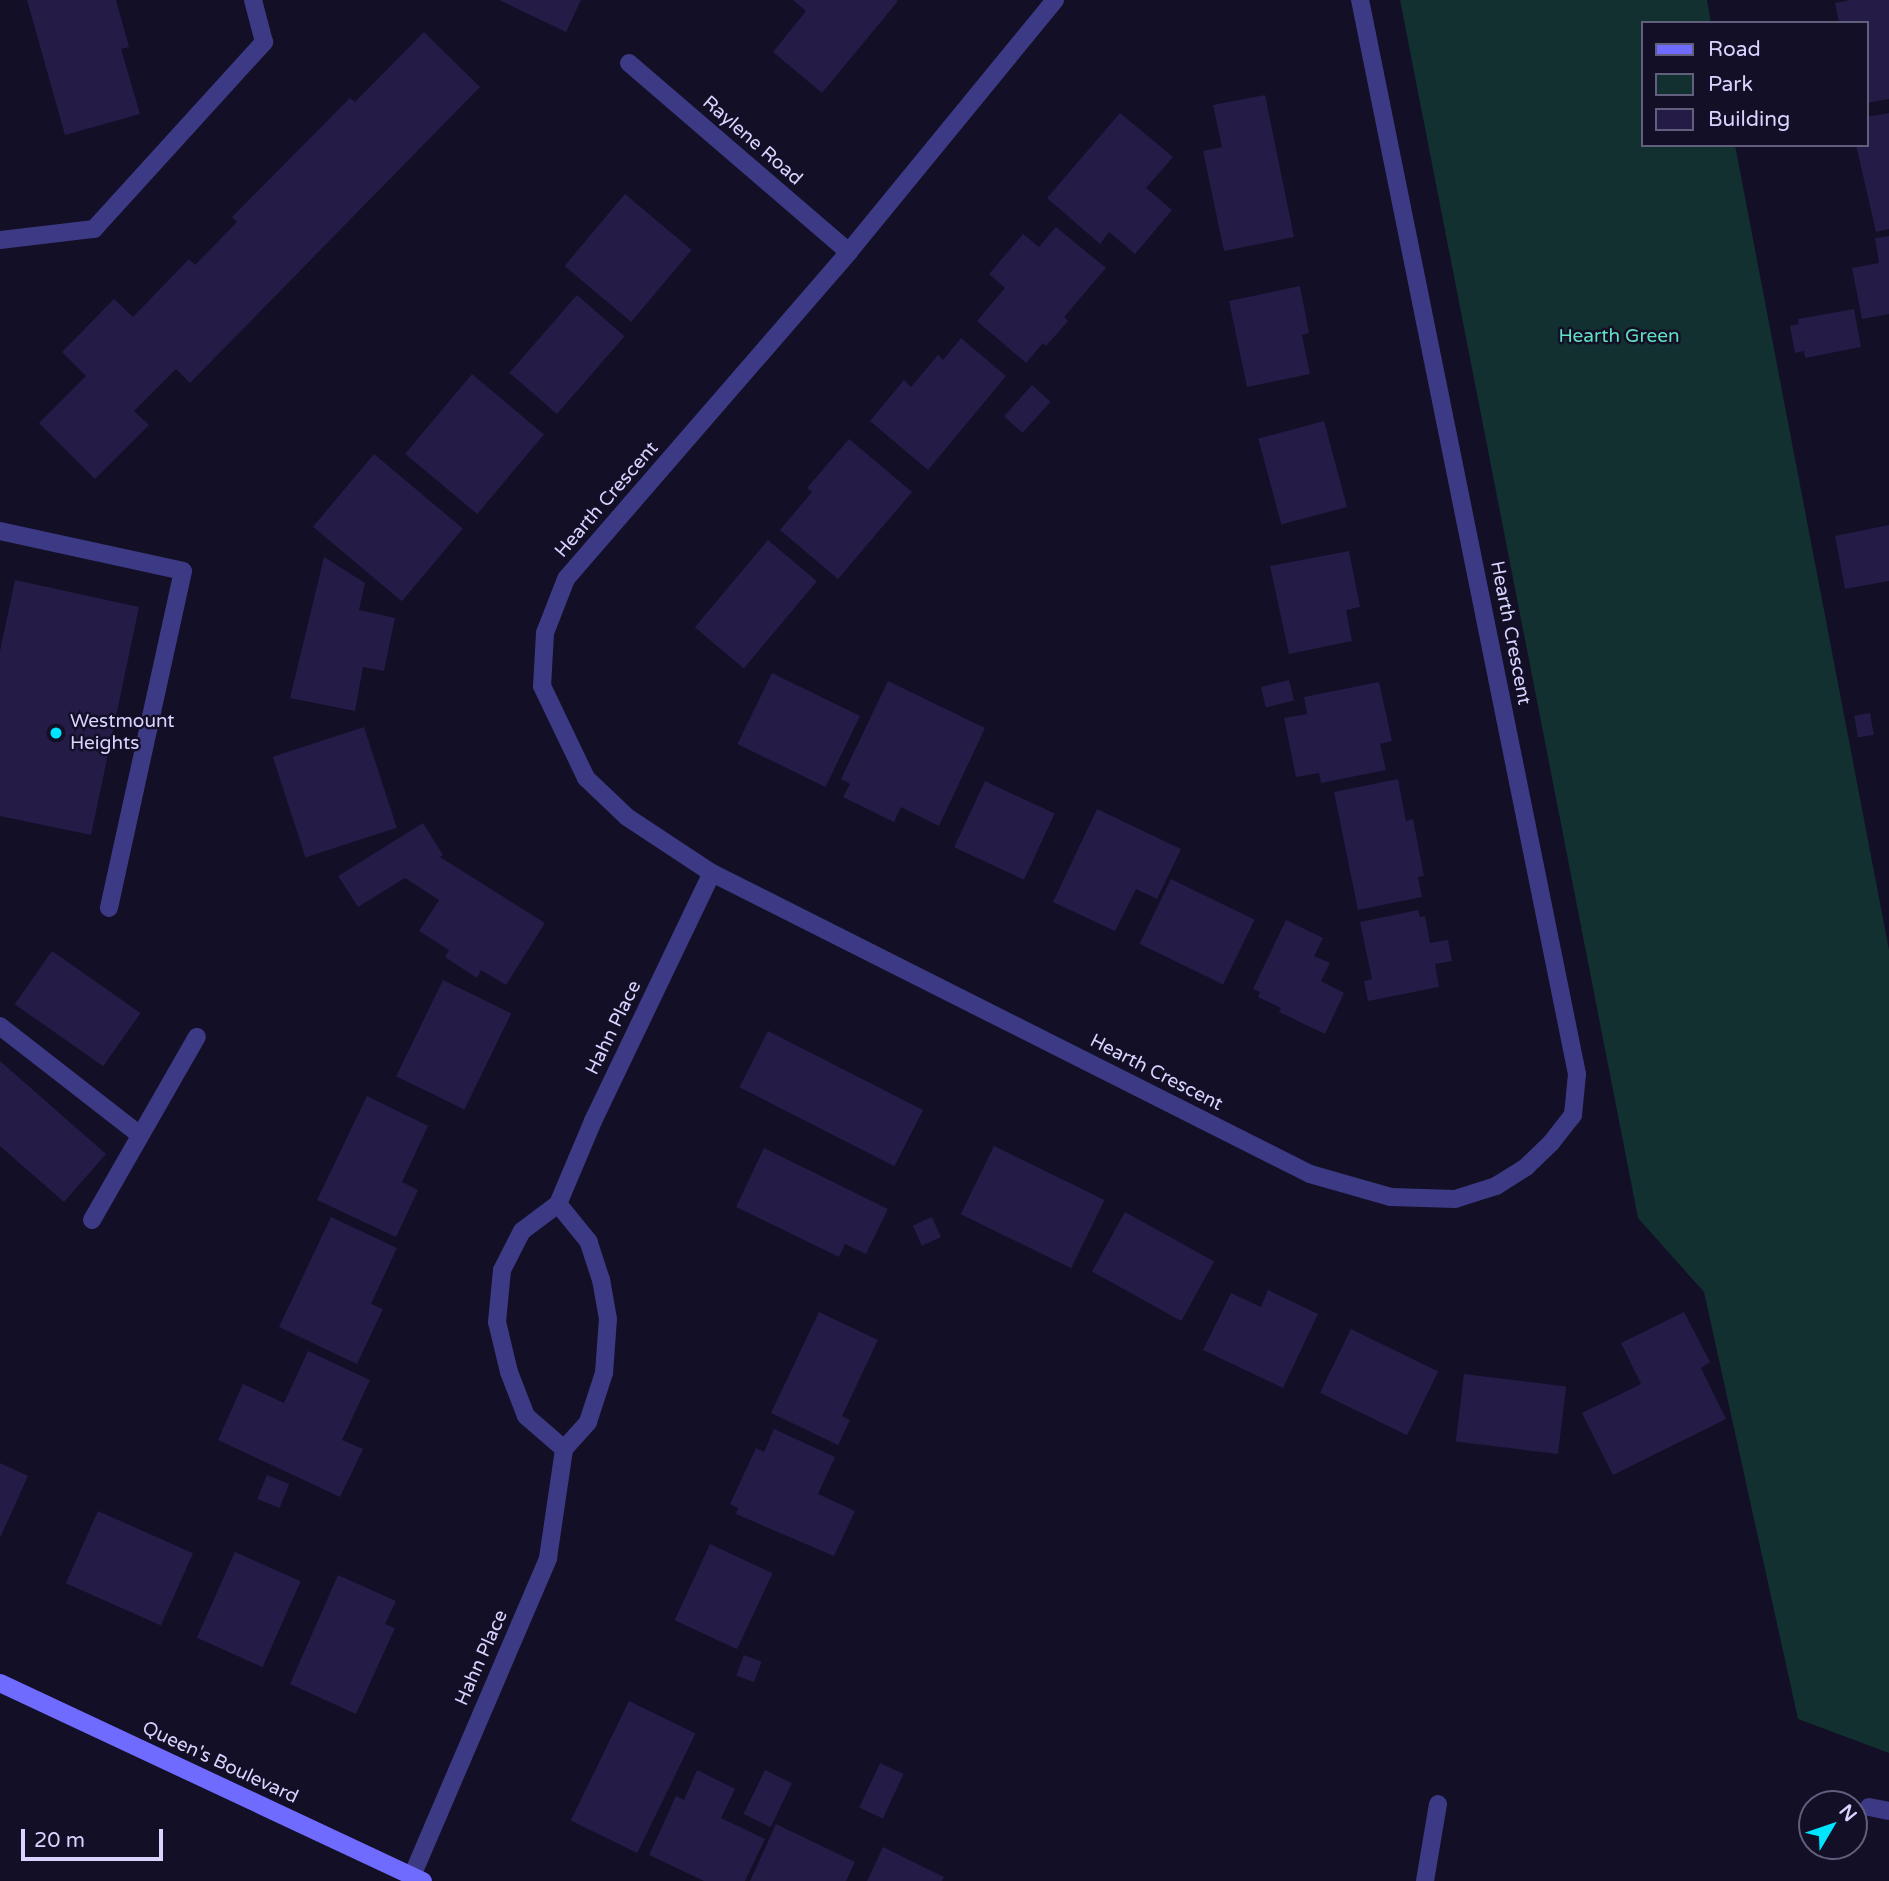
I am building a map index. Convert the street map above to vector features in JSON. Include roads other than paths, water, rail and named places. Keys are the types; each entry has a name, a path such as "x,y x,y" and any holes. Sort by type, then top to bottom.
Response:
{"street":[{"path":"0,240 94,229 264,42 253,0"},
{"name":"Hearth Crescent","path":"1055,0 849,252 566,579 545,633 542,685 586,778 627,817 712,873 1310,1174 1391,1197 1445,1199 1496,1186 1526,1167 1573,1115 1577,1074 1360,0"},
{"name":"Raylene Road","path":"629,63 849,252"},
{"path":"0,531 183,571 109,908"},
{"name":"Hahn Place","path":"417,1878 548,1558 564,1449 526,1416 497,1322 507,1261 523,1231 558,1204 593,1121 712,873"},
{"path":"0,1027 140,1135"},
{"path":"92,1220 197,1037"},
{"path":"558,1204 589,1242 608,1319 604,1373 589,1422 564,1449"},
{"name":"Queen's Boulevard","path":"0,1683 417,1878"},
{"path":"1426,1881 1438,1804"},
{"path":"1869,1807 1889,1811"}],"place":[{"name":"Westmount Heights","path":"56,733"}],"park label":[{"name":"Hearth Green","path":"1619,337"}]}
